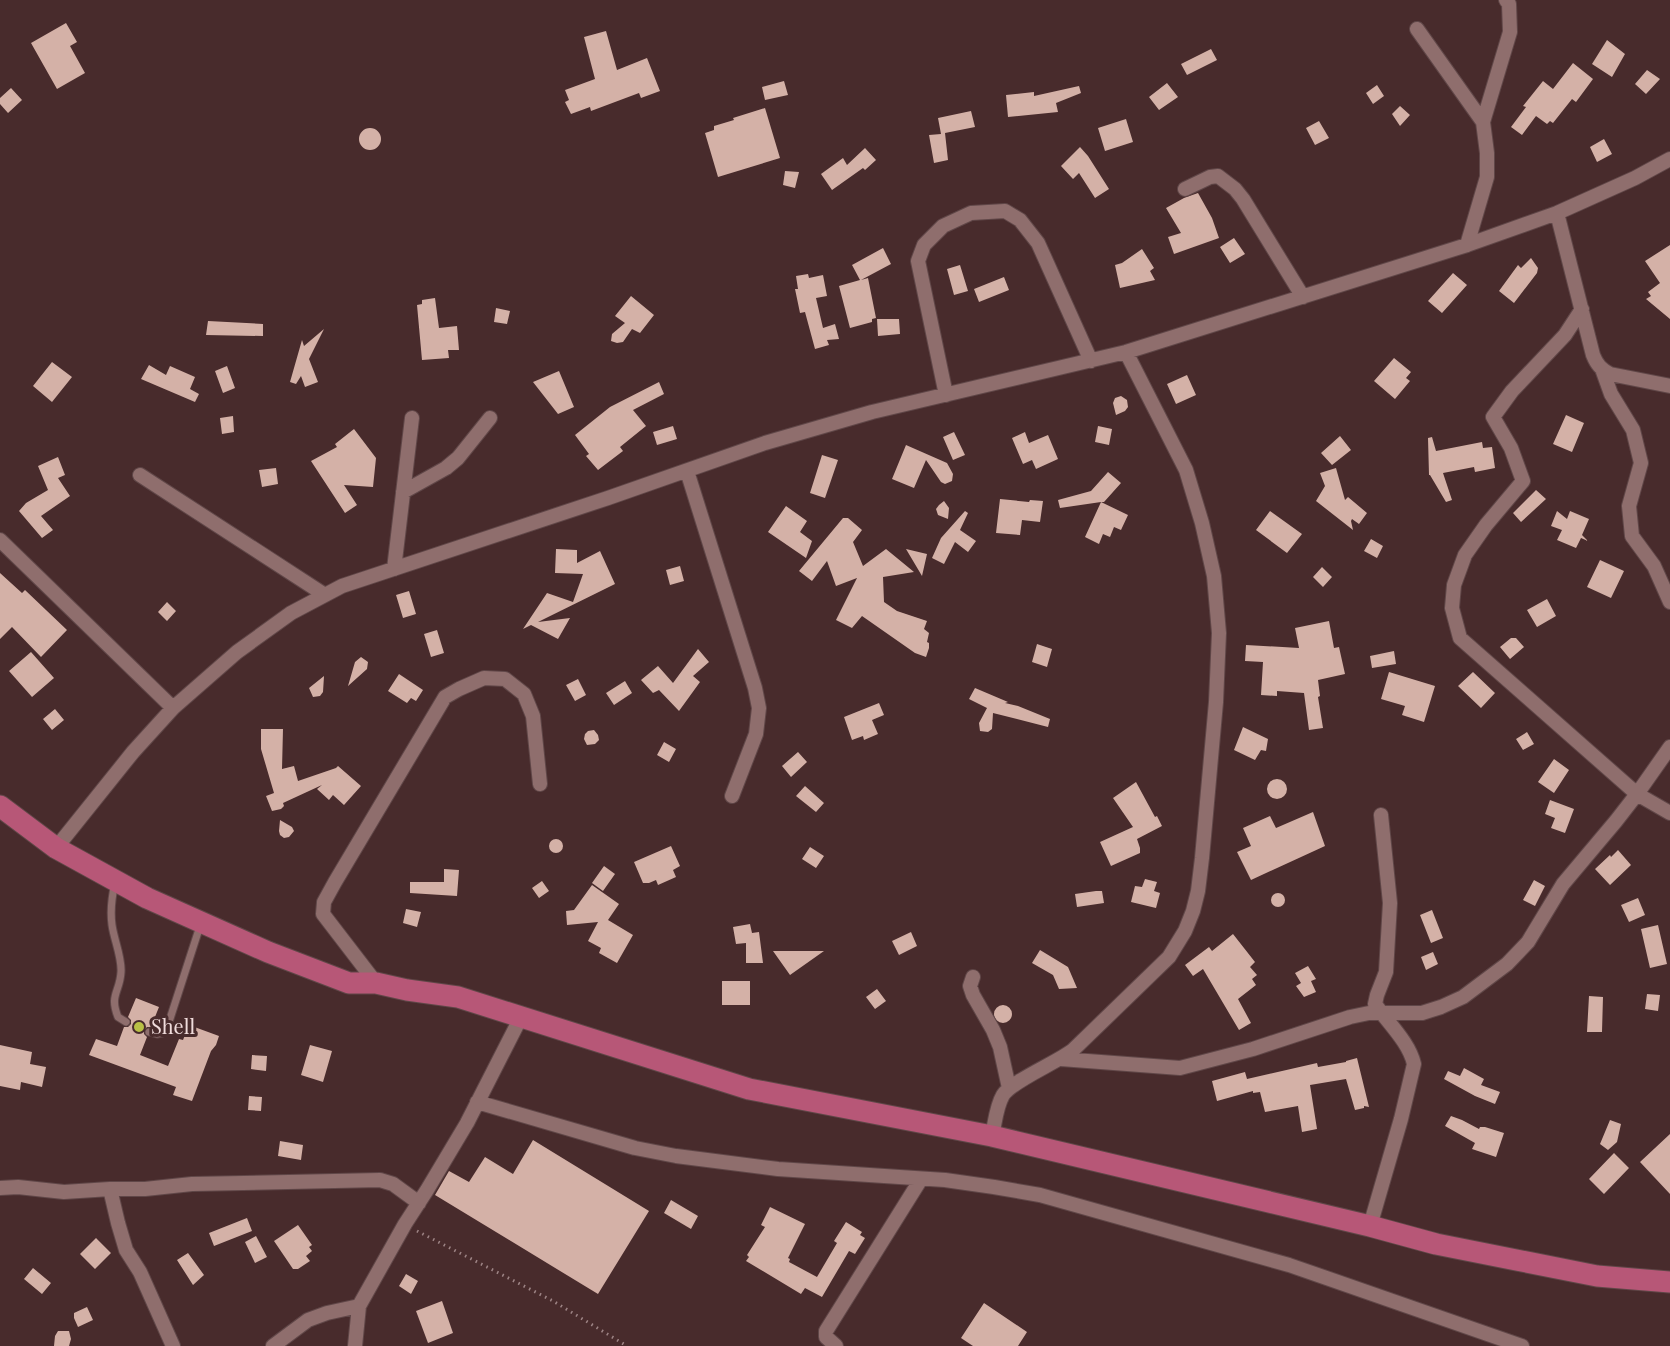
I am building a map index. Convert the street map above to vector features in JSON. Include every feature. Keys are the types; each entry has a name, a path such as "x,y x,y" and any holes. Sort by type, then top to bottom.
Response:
{"main road":[{"path":"0,806 56,848 115,881 201,923 349,983 376,982 407,990 458,997 749,1089 992,1136 1370,1226 1436,1244 1597,1276 1670,1282"}],"street":[{"path":"1467,245 1487,177 1483,122 1510,32 1509,4 1506,0"},
{"path":"1417,29 1483,122"},
{"path":"56,848 133,752 173,708 237,652 291,613 342,586 765,443 872,412 1126,352 1467,245 1557,213 1669,162"},
{"path":"1185,189 1210,177 1218,176 1235,189 1303,297"},
{"path":"946,395 918,261 924,245 943,226 972,213 1005,211 1020,220 1038,243 1091,361"},
{"path":"1557,213 1597,364 1610,374 1670,386"},
{"path":"1582,309 1565,335 1512,391 1493,417 1511,448 1523,481 1486,525 1465,555 1454,585 1452,609 1460,638 1637,794 1670,813"},
{"path":"992,1136 999,1103 1009,1088 1072,1050 1169,957 1193,911 1198,891 1216,702 1219,633 1214,576 1202,523 1186,470 1126,352"},
{"path":"1602,369 1611,394 1633,430 1641,463 1629,506 1632,536 1654,566 1670,602"},
{"path":"394,569 412,418"},
{"path":"403,492 446,468 458,458 490,418"},
{"path":"687,471 755,688 759,708 756,734 732,796"},
{"path":"140,475 325,595"},
{"path":"0,540 173,708"},
{"path":"376,982 323,914 324,902 445,697 484,678 505,679 524,694 533,716 540,784"},
{"path":"1060,1059 1180,1068 1253,1049 1350,1017 1370,1013 1422,1012 1441,1007 1462,997 1507,964 1528,942 1563,884 1637,794 1670,747"},
{"path":"1370,1226 1401,1119 1414,1064 1406,1046 1376,1004 1386,972 1390,903 1381,815"},
{"path":"973,977 970,986 997,1038 1009,1088"},
{"path":"355,1346 359,1306 477,1102 521,1017"},
{"path":"477,1102 635,1148 676,1156 778,1169 994,1186 1040,1196 1289,1265 1522,1346"},
{"path":"836,1346 826,1337 826,1331 921,1179"},
{"path":"0,1188 18,1187 64,1192 254,1181 380,1180 393,1184 419,1203"},
{"path":"110,1189 126,1250 140,1272 173,1346"},
{"path":"273,1346 308,1320 359,1306"}],"lane":[{"path":"115,881 111,924 122,969 113,1000 118,1017 126,1022"},
{"path":"149,1032 162,1033 167,1028 201,923"}],"path":[{"path":"405,1224 553,1301 627,1346"}],"building":[{"path":"66,23 77,42 70,46 85,73 57,89 31,43"},
{"path":"606,31 617,70 647,58 660,91 641,98 639,93 591,111 590,107 571,114 565,102 569,100 565,90 595,79 584,37"},
{"path":"1607,40 1625,54 1612,77 1592,64"},
{"path":"1211,49 1217,60 1187,75 1181,64"},
{"path":"1573,63 1593,79 1576,102 1572,99 1553,123 1550,121 1547,124 1536,116 1522,135 1511,127 1526,107 1523,106 1543,81 1553,89"},
{"path":"1647,70 1660,79 1646,94 1635,84"},
{"path":"784,81 788,95 765,100 762,87"},
{"path":"1167,83 1178,97 1159,110 1149,97"},
{"path":"1377,85 1384,96 1373,104 1366,93"},
{"path":"1079,86 1081,93 1056,103 1058,112 1008,117 1006,95 1034,92 1034,96"},
{"path":"11,88 22,100 8,113 0,104 0,98"},
{"path":"1400,106 1410,115 1400,126 1392,114"},
{"path":"765,108 780,158 718,177 705,133 714,130 714,126 734,120 733,118"},
{"path":"971,111 975,127 945,133 948,160 934,163 929,135 941,134 938,118"},
{"path":"1126,119 1133,142 1105,151 1098,128"},
{"path":"1319,121 1329,138 1315,145 1306,128"},
{"path":"370,128 378,131 381,139 378,147 370,150 362,147 359,139 362,131"},
{"path":"1604,139 1612,154 1597,162 1590,147"},
{"path":"1080,147 1109,189 1095,198 1079,173 1073,179 1061,166"},
{"path":"865,148 876,160 865,170 863,168 832,190 821,174 843,158 847,165"},
{"path":"785,171 799,172 795,188 783,185"},
{"path":"1198,193 1212,218 1219,238 1174,254 1168,237 1181,233 1166,208"},
{"path":"1234,238 1245,254 1230,263 1220,247"},
{"path":"1670,245 1670,319 1646,299 1651,296 1648,292 1660,283 1645,261"},
{"path":"883,248 891,264 861,280 868,278 876,318 872,319 872,322 850,328 839,286 860,280 852,265"},
{"path":"1142,249 1154,268 1150,271 1155,280 1120,288 1115,265 1122,263"},
{"path":"1531,258 1538,268 1537,273 1514,303 1499,291 1518,265 1521,268"},
{"path":"960,265 968,291 954,295 947,269"},
{"path":"1453,273 1467,285 1442,313 1428,301"},
{"path":"808,274 809,278 823,275 827,296 816,298 823,328 835,324 839,339 827,340 829,345 815,349 805,312 800,313 795,289 798,289 796,276"},
{"path":"1004,277 1009,290 979,302 974,289"},
{"path":"631,296 654,315 640,333 632,329 623,342 611,341 612,334 625,323 615,316"},
{"path":"435,298 439,328 457,326 459,350 448,350 449,358 422,360 417,305 422,304 422,300"},
{"path":"496,308 510,311 507,324 494,322"},
{"path":"877,319 899,319 900,334 878,336"},
{"path":"208,321 263,324 263,336 206,335"},
{"path":"324,329 309,359 318,382 305,387 301,376 296,384 290,382 302,340 304,346"},
{"path":"1394,358 1411,372 1406,378 1410,381 1395,399 1374,381"},
{"path":"52,362 72,377 52,402 33,386"},
{"path":"149,365 166,375 170,366 195,377 190,389 199,394 195,402 141,379"},
{"path":"227,366 235,388 223,393 215,371"},
{"path":"559,371 574,407 558,414 533,382"},
{"path":"1187,375 1196,395 1176,404 1167,384"},
{"path":"659,382 664,394 633,410 646,426 620,447 623,451 598,470 586,456 589,454 575,435 610,407"},
{"path":"1121,396 1127,400 1128,407 1116,415 1113,403 1115,398"},
{"path":"1566,415 1584,423 1572,452 1553,444"},
{"path":"233,416 234,432 222,434 220,418"},
{"path":"673,426 677,439 657,445 653,432"},
{"path":"1098,426 1112,429 1109,445 1095,442"},
{"path":"354,429 376,458 373,487 344,485 357,505 345,513 311,461 337,447 335,444"},
{"path":"954,432 965,455 953,460 943,437"},
{"path":"1025,432 1029,443 1048,435 1058,459 1036,469 1032,460 1023,464 1012,438"},
{"path":"1340,436 1351,450 1332,465 1321,453"},
{"path":"1432,437 1436,451 1482,442 1483,448 1492,447 1495,468 1475,472 1474,467 1443,473 1452,500 1446,502 1429,475 1428,438"},
{"path":"906,445 947,463 953,474 952,481 945,484 941,482 926,460 914,488 892,479"},
{"path":"822,455 838,460 825,498 810,493"},
{"path":"58,457 65,475 58,478 70,496 41,516 53,530 42,538 19,511 26,503 48,490 38,466"},
{"path":"276,468 278,484 262,487 259,470"},
{"path":"1336,468 1345,500 1348,497 1367,513 1359,524 1352,519 1353,530 1316,501 1325,486 1320,473"},
{"path":"1108,472 1121,483 1104,502 1060,508 1058,500 1091,491"},
{"path":"1536,490 1546,499 1521,522 1513,513"},
{"path":"1000,499 1043,501 1040,522 1022,520 1020,535 996,533"},
{"path":"944,501 949,508 948,519 938,515 936,509"},
{"path":"1101,502 1128,515 1121,530 1114,527 1110,537 1103,534 1099,544 1085,537"},
{"path":"786,506 807,521 800,532 812,541 806,558 768,532"},
{"path":"965,511 968,513 960,530 976,541 968,552 955,542 944,564 932,558 941,538"},
{"path":"1270,511 1302,534 1287,553 1256,530"},
{"path":"1557,511 1567,519 1570,511 1589,519 1582,535 1588,541 1581,538 1576,548 1557,540 1562,530 1551,526"},
{"path":"843,518 848,518 862,530 853,542 863,566 886,549 914,572 883,577 884,602 897,611 927,621 924,629 929,633 927,642 929,648 926,657 915,653 862,616 852,628 836,620 857,578 836,586 827,561 812,581 799,571"},
{"path":"1371,539 1383,546 1377,558 1364,551"},
{"path":"556,549 577,550 577,563 600,551 615,584 538,622 570,618 558,639 531,625 523,629 547,593 573,602 583,574 555,573"},
{"path":"906,549 927,554 922,576"},
{"path":"1600,560 1624,571 1611,598 1587,587"},
{"path":"680,566 684,581 670,585 666,570"},
{"path":"1322,567 1332,577 1323,587 1313,577"},
{"path":"0,573 22,593 25,590 67,630 41,657 12,627 0,639"},
{"path":"409,591 416,614 403,618 396,595"},
{"path":"1547,599 1556,616 1537,627 1527,610"},
{"path":"167,602 176,611 167,621 158,612"},
{"path":"1329,621 1334,648 1339,647 1345,674 1318,680 1323,728 1309,730 1304,693 1277,691 1277,696 1261,695 1263,662 1245,661 1246,645 1299,648 1295,628"},
{"path":"437,630 444,653 431,657 424,634"},
{"path":"1511,638 1516,638 1524,647 1510,659 1500,647"},
{"path":"1037,644 1052,649 1047,667 1032,662"},
{"path":"698,649 709,662 693,676 700,682 679,711 659,690 653,693 641,680 658,666 673,683"},
{"path":"1394,651 1396,664 1372,668 1370,656"},
{"path":"31,652 54,678 32,697 9,671"},
{"path":"361,657 368,662 367,669 348,686 355,662"},
{"path":"1389,672 1435,686 1424,722 1402,715 1405,706 1381,699"},
{"path":"1473,672 1495,693 1481,708 1458,686"},
{"path":"399,674 423,690 416,701 411,698 407,703 388,691"},
{"path":"324,676 323,692 320,696 313,697 309,688"},
{"path":"578,679 586,695 575,701 566,685"},
{"path":"625,681 632,693 614,705 606,693"},
{"path":"975,688 1008,702 1005,703 1050,719 1048,727 993,713 992,729 988,732 980,731 979,723 987,708 969,699"},
{"path":"879,703 884,715 872,720 878,734 864,740 863,736 852,740 844,717"},
{"path":"55,709 64,720 52,730 43,719"},
{"path":"1243,727 1268,739 1266,751 1261,750 1255,760 1234,750"},
{"path":"261,729 283,729 282,769 294,766 298,781 338,766 361,786 344,805 333,795 329,800 317,789 322,785 283,803 284,806 281,809 272,811 266,796 274,793 261,749"},
{"path":"594,730 599,740 595,744 587,745 584,739 585,734"},
{"path":"1527,732 1534,744 1523,750 1516,739"},
{"path":"664,742 676,749 669,762 657,755"},
{"path":"798,752 807,762 791,777 782,766"},
{"path":"1554,759 1569,770 1554,793 1538,782"},
{"path":"1277,779 1284,782 1287,789 1284,796 1277,799 1270,796 1267,789 1270,782"},
{"path":"1136,782 1162,826 1137,839 1140,853 1111,866 1100,842 1133,827 1113,798"},
{"path":"805,786 824,803 816,812 796,796"},
{"path":"1550,800 1574,809 1565,833 1551,828 1555,818 1545,814"},
{"path":"1313,812 1325,846 1251,880 1237,852 1251,846 1243,828 1270,816 1276,828"},
{"path":"280,820 292,827 294,831 289,837 284,838 280,835"},
{"path":"553,839 559,839 563,846 559,853 553,853 549,849 549,843"},
{"path":"671,846 680,866 673,870 676,877 658,885 656,880 643,883 634,862"},
{"path":"810,847 824,856 816,868 802,859"},
{"path":"1618,850 1631,865 1610,885 1595,869"},
{"path":"604,866 615,874 603,891 592,883"},
{"path":"444,869 459,870 457,896 410,893 410,882 444,882"},
{"path":"1145,879 1157,882 1154,891 1160,893 1156,908 1131,902 1135,886 1142,887"},
{"path":"1534,880 1545,886 1535,906 1523,900"},
{"path":"542,881 549,891 539,898 532,888"},
{"path":"592,885 619,904 608,920 633,935 617,963 599,953 601,948 588,941 598,922 567,925 566,911 574,910"},
{"path":"1102,891 1104,903 1077,907 1075,894"},
{"path":"1275,893 1281,893 1285,900 1281,907 1275,907 1271,903 1271,897"},
{"path":"1638,898 1645,915 1629,922 1621,905"},
{"path":"406,909 421,912 417,927 403,923"},
{"path":"1432,910 1443,938 1431,943 1420,915"},
{"path":"750,924 752,933 759,932 763,963 746,963 746,943 736,944 733,927"},
{"path":"1658,925 1667,964 1650,968 1641,929"},
{"path":"911,932 917,946 899,955 892,941"},
{"path":"1233,934 1255,962 1250,967 1257,975 1252,979 1256,985 1238,999 1251,1023 1239,1030 1203,969 1193,976 1185,965 1209,947 1212,951"},
{"path":"1040,950 1068,967 1077,988 1059,989 1053,975 1032,963"},
{"path":"773,951 824,951 790,975"},
{"path":"1433,952 1438,964 1426,970 1421,957"},
{"path":"1308,966 1316,979 1311,981 1316,992 1304,997 1296,986 1301,983 1295,973"},
{"path":"722,981 750,981 750,1005 722,1005"},
{"path":"877,989 886,1001 875,1009 866,997"},
{"path":"1647,994 1660,995 1658,1011 1645,1009"},
{"path":"1589,996 1603,997 1602,1032 1587,1032"},
{"path":"136,998 159,1007 151,1027 144,1030 147,1037 140,1055 168,1066 179,1039 183,1040 189,1025 219,1036 192,1101 173,1095 176,1087 89,1055 96,1039 117,1046 124,1027 131,1024 128,1017"},
{"path":"1003,1005 1009,1008 1012,1014 1009,1020 1003,1023 997,1020 994,1014 997,1008"},
{"path":"0,1045 32,1052 30,1064 46,1067 42,1087 21,1082 20,1090 0,1086"},
{"path":"310,1045 332,1051 323,1082 301,1075"},
{"path":"252,1055 267,1056 266,1071 251,1069"},
{"path":"1357,1058 1369,1107 1364,1106 1364,1108 1355,1110 1346,1079 1310,1085 1317,1129 1302,1132 1298,1106 1265,1112 1260,1092 1253,1093 1253,1091 1217,1101 1212,1081 1245,1072 1247,1079 1317,1063 1318,1067"},
{"path":"1464,1068 1484,1079 1481,1085 1500,1092 1495,1104 1444,1079 1448,1071 1460,1076"},
{"path":"249,1096 262,1097 261,1111 248,1110"},
{"path":"1451,1116 1479,1129 1485,1127 1504,1133 1496,1157 1472,1149 1475,1143 1445,1126"},
{"path":"1610,1120 1621,1124 1617,1142 1608,1150 1600,1144"},
{"path":"1670,1134 1670,1194 1640,1162"},
{"path":"533,1140 649,1211 598,1294 435,1195 449,1171 469,1182 485,1157 513,1174"},
{"path":"280,1141 303,1145 301,1160 278,1156"},
{"path":"1614,1153 1629,1168 1604,1194 1589,1179"},
{"path":"671,1200 698,1216 691,1229 664,1213"},
{"path":"770,1207 805,1224 788,1258 789,1262 817,1277 837,1243 834,1241 846,1222 862,1232 860,1235 865,1238 855,1254 849,1251 822,1297 805,1288 801,1294 746,1261 749,1257 747,1255 765,1227 761,1225"},
{"path":"247,1218 252,1231 214,1246 209,1233"},
{"path":"298,1225 312,1245 309,1247 312,1251 306,1256 310,1261 298,1269 293,1269 274,1241"},
{"path":"256,1236 267,1257 255,1263 245,1242"},
{"path":"96,1238 111,1253 95,1269 80,1254"},
{"path":"188,1253 204,1275 193,1285 177,1260"},
{"path":"33,1268 51,1283 42,1294 24,1279"},
{"path":"406,1274 418,1281 411,1294 399,1286"},
{"path":"442,1301 453,1333 428,1343 416,1311"},
{"path":"984,1303 1027,1332 1018,1346 973,1346 961,1338"},
{"path":"87,1307 93,1320 78,1327 74,1313"},
{"path":"58,1331 69,1331 71,1339 69,1346 54,1346"}],"place":[{"name":"Shell","path":"139,1027"}]}
